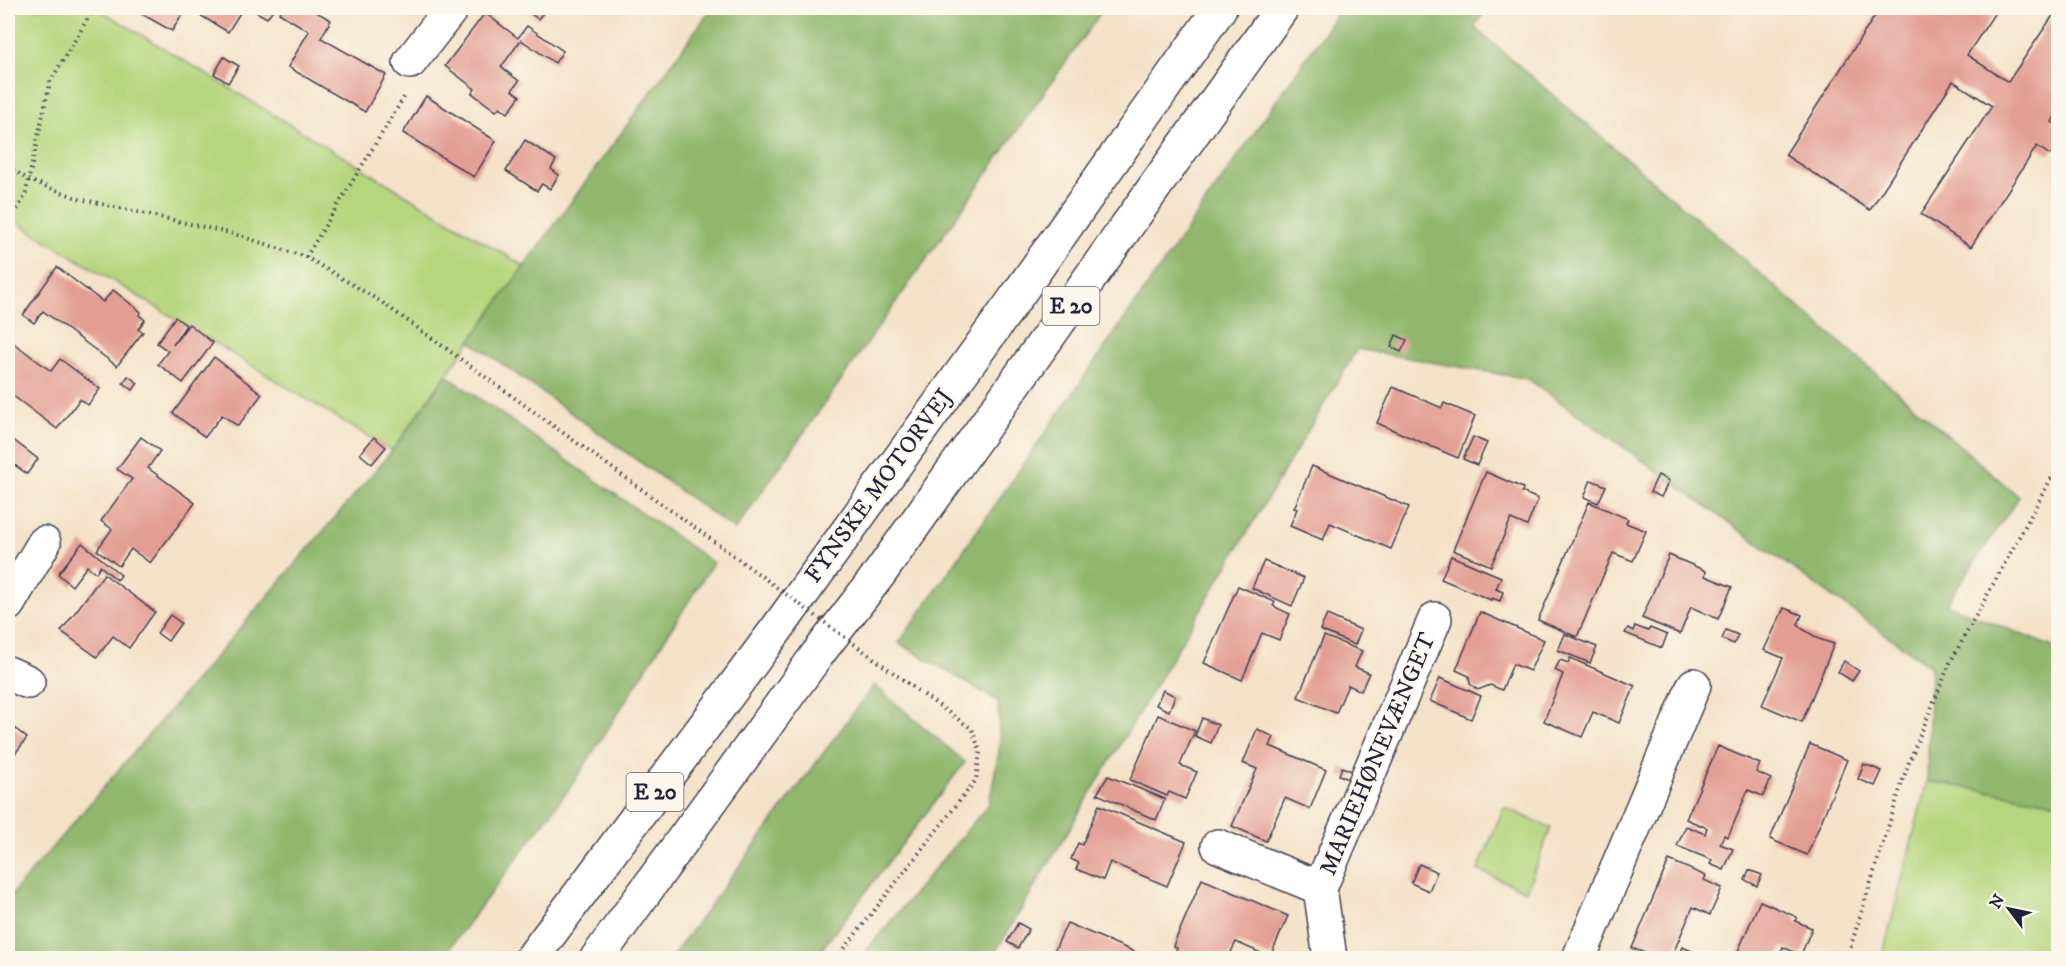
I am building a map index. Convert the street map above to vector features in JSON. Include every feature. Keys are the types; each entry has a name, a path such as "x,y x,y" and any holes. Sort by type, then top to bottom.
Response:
{"main road":[{"path":"410,62 452,8"},
{"name":"FYNSKE MOTORVEJ","path":"532,958 779,626 1220,8"},
{"name":"FYNSKE MOTORVEJ","path":"597,958 817,655 880,573 1282,8"},
{"path":"8,603 44,543"},
{"name":"MARIEHØNEVÆNGET","path":"1332,958 1320,888 1435,619"},
{"path":"1586,956 1694,685"},
{"name":"MARIEHØNEVÆNGET","path":"1218,846 1320,888"}],"path":[{"path":"8,225 25,196 50,82 94,8"},
{"path":"306,257 410,87 410,62"},
{"path":"8,167 29,180 80,199 234,234 306,257 380,301 972,729 980,752 975,780 837,958"},
{"path":"1846,958 1907,767 1950,663 2058,466"}],"green space":[{"path":"8,8 97,8 524,266 392,451 8,217"},
{"path":"712,8 1104,8 735,530 470,341"},
{"path":"1341,8 1488,8 1474,27 2019,497 1946,604 2058,649 2058,803 1927,781 1931,667 1528,379 1357,349 992,958 860,958 989,804 1000,746 998,701 899,643"},
{"path":"446,375 713,563 574,782 442,958 8,958 8,899 392,451"},
{"path":"874,685 965,762 815,958 671,958"},
{"path":"1927,781 2058,803 2058,958 1882,958"},
{"path":"1504,807 1551,828 1526,891 1478,870"}],"building":[{"path":"131,8 186,8 172,31"},
{"path":"188,8 243,8 228,32"},
{"path":"249,8 274,8 267,18"},
{"path":"283,8 309,8 331,20 321,38 386,75 365,112 288,67 309,31 279,13"},
{"path":"523,8 547,8 538,19"},
{"path":"1880,8 1998,8 1967,55 2008,82 2058,8 2058,111 2052,122 2058,126 2058,142 2050,155 2037,146 1971,247 1921,214 1992,106 1953,81 1870,210 1785,155"},
{"path":"485,13 518,38 527,26 563,51 555,63 521,40 501,67 519,81 512,90 520,96 508,113 500,107 496,111 472,93 475,89 445,66"},
{"path":"224,57 239,66 228,83 214,74"},
{"path":"426,96 496,141 474,177 403,133"},
{"path":"525,140 556,160 551,169 559,175 550,189 542,184 537,191 506,171"},
{"path":"57,267 103,302 113,290 141,312 139,315 145,320 138,329 143,332 117,366 43,311 34,323 23,315"},
{"path":"175,317 186,325 173,345 189,324 213,343 183,383 158,364 168,351 157,343"},
{"path":"1396,335 1407,340 1401,352 1391,347"},
{"path":"8,339 51,371 60,359 100,389 88,405 80,399 57,429 8,392"},
{"path":"214,357 262,394 238,426 222,415 205,437 173,413"},
{"path":"128,376 138,383 133,390 123,383"},
{"path":"1393,387 1442,408 1444,403 1475,416 1458,458 1377,423"},
{"path":"8,436 38,459 27,474 8,460"},
{"path":"141,437 160,451 148,468 195,503 150,563 131,549 119,566 97,550 112,529 101,521 132,479 117,469"},
{"path":"374,437 386,447 372,464 360,454"},
{"path":"1473,437 1487,443 1477,465 1463,459"},
{"path":"1312,466 1409,507 1391,549 1330,523 1323,540 1290,526 1297,509 1294,508"},
{"path":"1486,472 1523,488 1522,492 1538,499 1527,526 1511,519 1491,566 1453,550"},
{"path":"1658,475 1669,481 1661,497 1650,492"},
{"path":"1591,480 1606,486 1598,503 1584,497"},
{"path":"1589,502 1628,519 1626,523 1646,531 1633,561 1613,553 1577,637 1538,620"},
{"path":"82,543 121,575 117,580 100,566 96,573 87,566 72,586 58,574"},
{"path":"1669,555 1706,571 1705,576 1732,587 1718,619 1691,607 1680,634 1642,618"},
{"path":"1451,556 1501,577 1496,589 1503,592 1500,601 1492,598 1491,600 1441,579"},
{"path":"1264,561 1304,578 1292,606 1252,588"},
{"path":"104,574 155,612 129,648 113,636 97,657 61,631"},
{"path":"1238,586 1275,602 1273,606 1290,614 1279,640 1262,633 1242,680 1204,663"},
{"path":"1784,608 1802,615 1798,624 1801,628 1819,639 1834,644 1802,722 1762,705 1783,658 1764,650"},
{"path":"1480,612 1544,640 1530,671 1513,664 1502,690 1490,685 1478,690 1470,684 1469,676 1456,670"},
{"path":"170,615 181,623 168,641 157,633"},
{"path":"1327,615 1361,630 1355,645 1320,630"},
{"path":"1635,626 1648,631 1650,628 1667,635 1662,648 1625,633 1628,628 1633,631"},
{"path":"1726,630 1738,635 1734,644 1722,639"},
{"path":"1565,634 1597,647 1590,663 1558,650"},
{"path":"1324,636 1362,651 1355,667 1369,673 1361,691 1348,685 1336,713 1298,697"},
{"path":"1570,658 1635,686 1619,723 1593,712 1582,737 1544,721 1563,674 1555,670 1560,660 1568,663"},
{"path":"1844,661 1859,671 1852,681 1838,672"},
{"path":"1440,678 1481,696 1471,719 1430,701"},
{"path":"1163,690 1175,696 1169,711 1156,705"},
{"path":"1158,715 1195,731 1180,765 1197,772 1185,799 1169,792 1167,796 1130,780"},
{"path":"1202,718 1218,725 1211,743 1195,736"},
{"path":"8,723 27,738 8,763"},
{"path":"1257,729 1274,737 1270,746 1326,770 1310,809 1285,798 1266,841 1232,826 1257,769 1243,763"},
{"path":"1810,744 1847,760 1807,855 1770,839"},
{"path":"1718,746 1760,764 1756,772 1771,779 1763,796 1748,790 1728,837 1724,835 1720,844 1733,849 1724,870 1710,864 1712,860 1677,846 1686,826 1705,834 1707,828 1686,819"},
{"path":"1864,764 1882,771 1875,786 1858,779"},
{"path":"1342,767 1354,772 1351,780 1339,775"},
{"path":"1108,776 1165,799 1156,820 1097,794"},
{"path":"1099,805 1186,842 1167,886 1110,862 1103,880 1076,869 1079,863 1071,859 1078,843 1082,845"},
{"path":"1669,860 1706,876 1704,880 1722,888 1710,915 1693,907 1671,958 1657,958 1632,948"},
{"path":"1419,864 1437,872 1429,891 1411,883"},
{"path":"1749,870 1762,875 1757,886 1745,880"},
{"path":"1202,879 1288,916 1270,957 1236,942 1228,958 1173,958 1177,948 1173,946"},
{"path":"1760,901 1797,917 1795,921 1812,928 1801,955 1783,947 1778,958 1735,958"},
{"path":"1018,923 1029,929 1018,948 1007,942"},
{"path":"1067,923 1149,958 1051,958"},
{"path":"1682,947 1699,954 1697,958 1677,958"}]}
